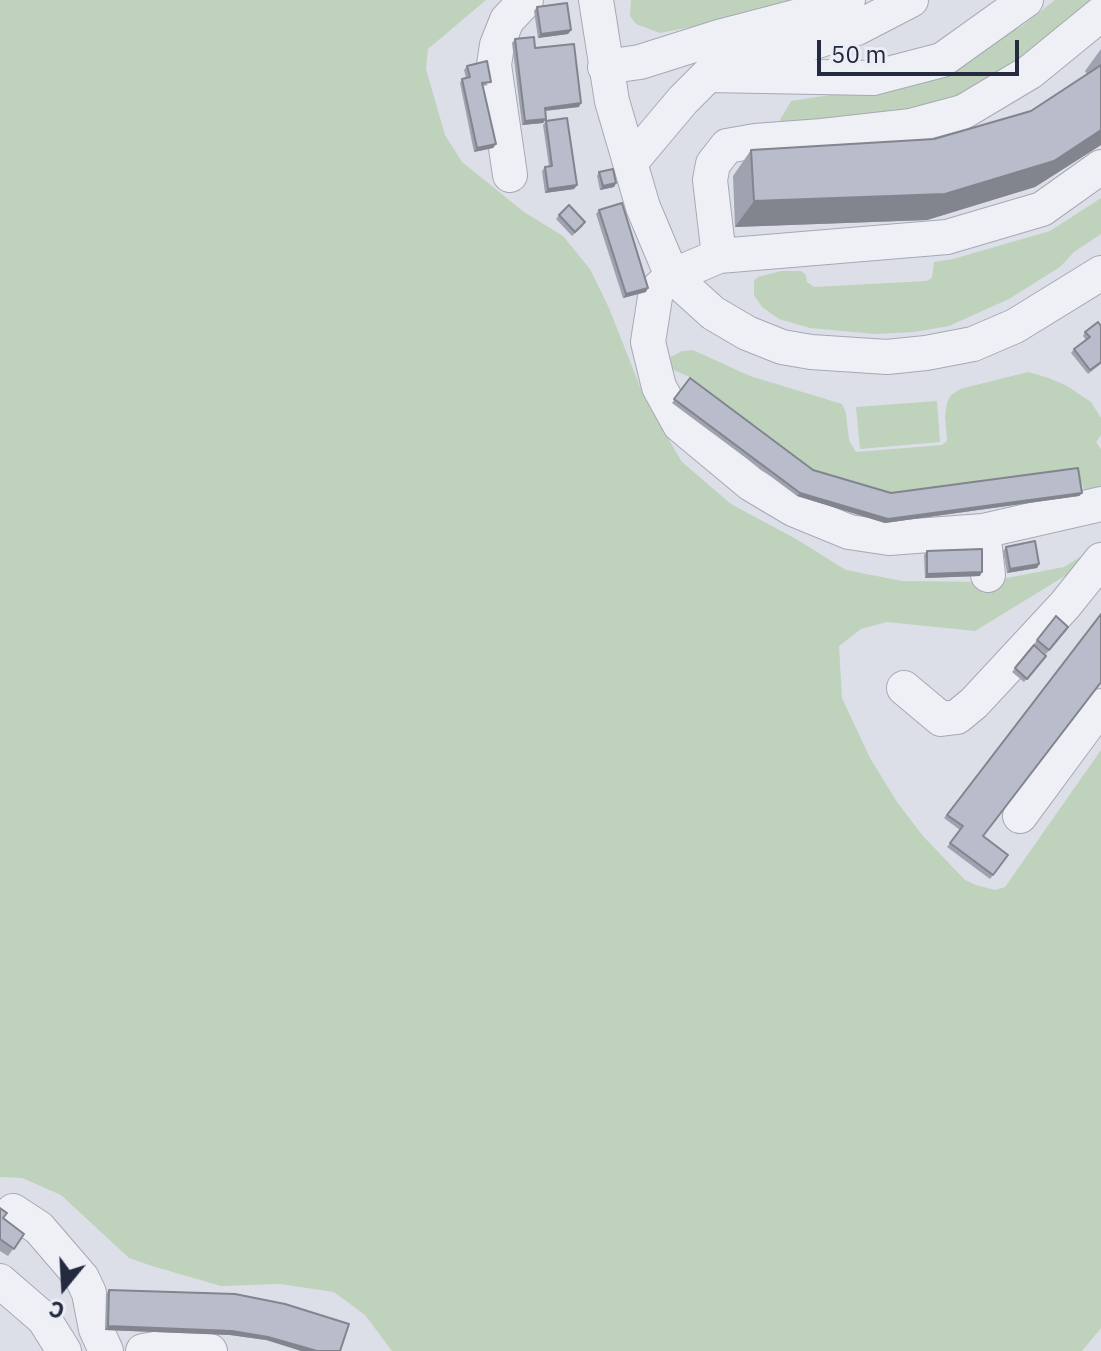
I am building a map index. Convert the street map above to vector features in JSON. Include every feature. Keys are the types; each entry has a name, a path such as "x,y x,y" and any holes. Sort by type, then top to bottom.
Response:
{"street":[{"path":"510,175 494,65 507,20 526,0"},
{"path":"596,0 605,67 630,163 643,207 672,276 713,313 758,338 782,347 811,352 887,357 926,353 973,344 1015,326 1101,273"},
{"path":"605,67 640,62 719,37 837,6 848,0"},
{"path":"630,163 708,75 755,57 857,28 911,0"},
{"path":"708,75 873,78 942,60 963,48 1026,0"},
{"path":"719,256 710,180 713,164 727,146 911,126 963,112 1030,72 1101,14"},
{"path":"1101,167 1042,209 947,237 719,256 672,276 656,291 648,342 659,387 680,425 751,484 793,509 849,532 889,538 983,531 1101,504"},
{"path":"983,531 988,575"},
{"path":"904,688 941,719 957,717 974,703 1065,605 1101,560"},
{"path":"1020,816 1101,706"},
{"path":"13,1211 39,1228 82,1278 89,1293 96,1329 106,1351"},
{"path":"0,1281 44,1319 64,1351"},
{"path":"143,1351 178,1345 210,1351"}],"green space":[{"path":"0,0 486,0 428,49 426,69 445,135 462,162 524,212 563,236 590,269 644,397 682,462 731,504 846,570 902,581 986,582 1064,567 1080,557 1078,568 975,631 887,622 861,629 839,646 842,698 870,758 923,836 965,880 976,885 995,890 1005,887 1101,750 1101,1328 1082,1351 392,1351 365,1315 334,1292 280,1284 221,1286 152,1266 129,1258 61,1195 22,1178 0,1177"},
{"path":"631,0 808,0 660,33 636,24 630,16"},
{"path":"1055,0 1099,0 1011,74 964,99 912,114 783,127 780,120 791,101 869,89 1021,27"},
{"path":"1101,198 1101,234 1074,252 1060,267 1009,299 949,326 875,334 810,328 779,319 762,307 754,295 754,281 758,277 781,271 801,271 814,287 926,281 932,278 934,262 1050,231"},
{"path":"693,350 750,376 842,404 849,440 856,452 942,445 947,441 947,403 950,396 960,389 1028,372 1049,378 1091,402 1101,418 1101,435 1096,442 1101,449 1101,492 1084,489 1078,472 889,494 807,469 692,378 669,368 669,358 682,351"},
{"path":"937,401 940,442 860,449 856,407"}],"building":[{"path":"567,3 571,30 541,34 537,7"},
{"path":"534,37 535,48 574,44 581,103 545,108 546,119 525,121 515,39"},
{"path":"487,61 491,82 482,83 496,144 477,148 462,79 470,77 467,66"},
{"path":"1101,65 1101,130 1054,161 945,194 754,201 751,150 934,139 1031,111"},
{"path":"567,118 577,185 548,189 545,167 552,166 546,121"},
{"path":"613,169 616,183 603,186 599,172"},
{"path":"622,203 648,288 626,294 599,210"},
{"path":"569,205 585,222 575,232 559,215"},
{"path":"1098,322 1101,326 1101,362 1090,370 1074,349 1090,337 1085,332"},
{"path":"690,378 813,470 891,493 1078,468 1082,493 888,519 800,493 674,399"},
{"path":"1035,541 1039,564 1010,569 1006,547"},
{"path":"982,549 982,572 927,574 927,551"},
{"path":"1101,614 1101,682 983,836 1008,855 993,875 950,843 963,826 947,815"},
{"path":"1056,616 1068,627 1049,650 1037,640"},
{"path":"1034,645 1046,656 1027,679 1015,668"},
{"path":"0,1208 7,1213 3,1218 24,1234 14,1249 0,1239"},
{"path":"109,1290 235,1294 285,1304 349,1324 340,1351 317,1351 268,1337 232,1331 108,1326"}]}
